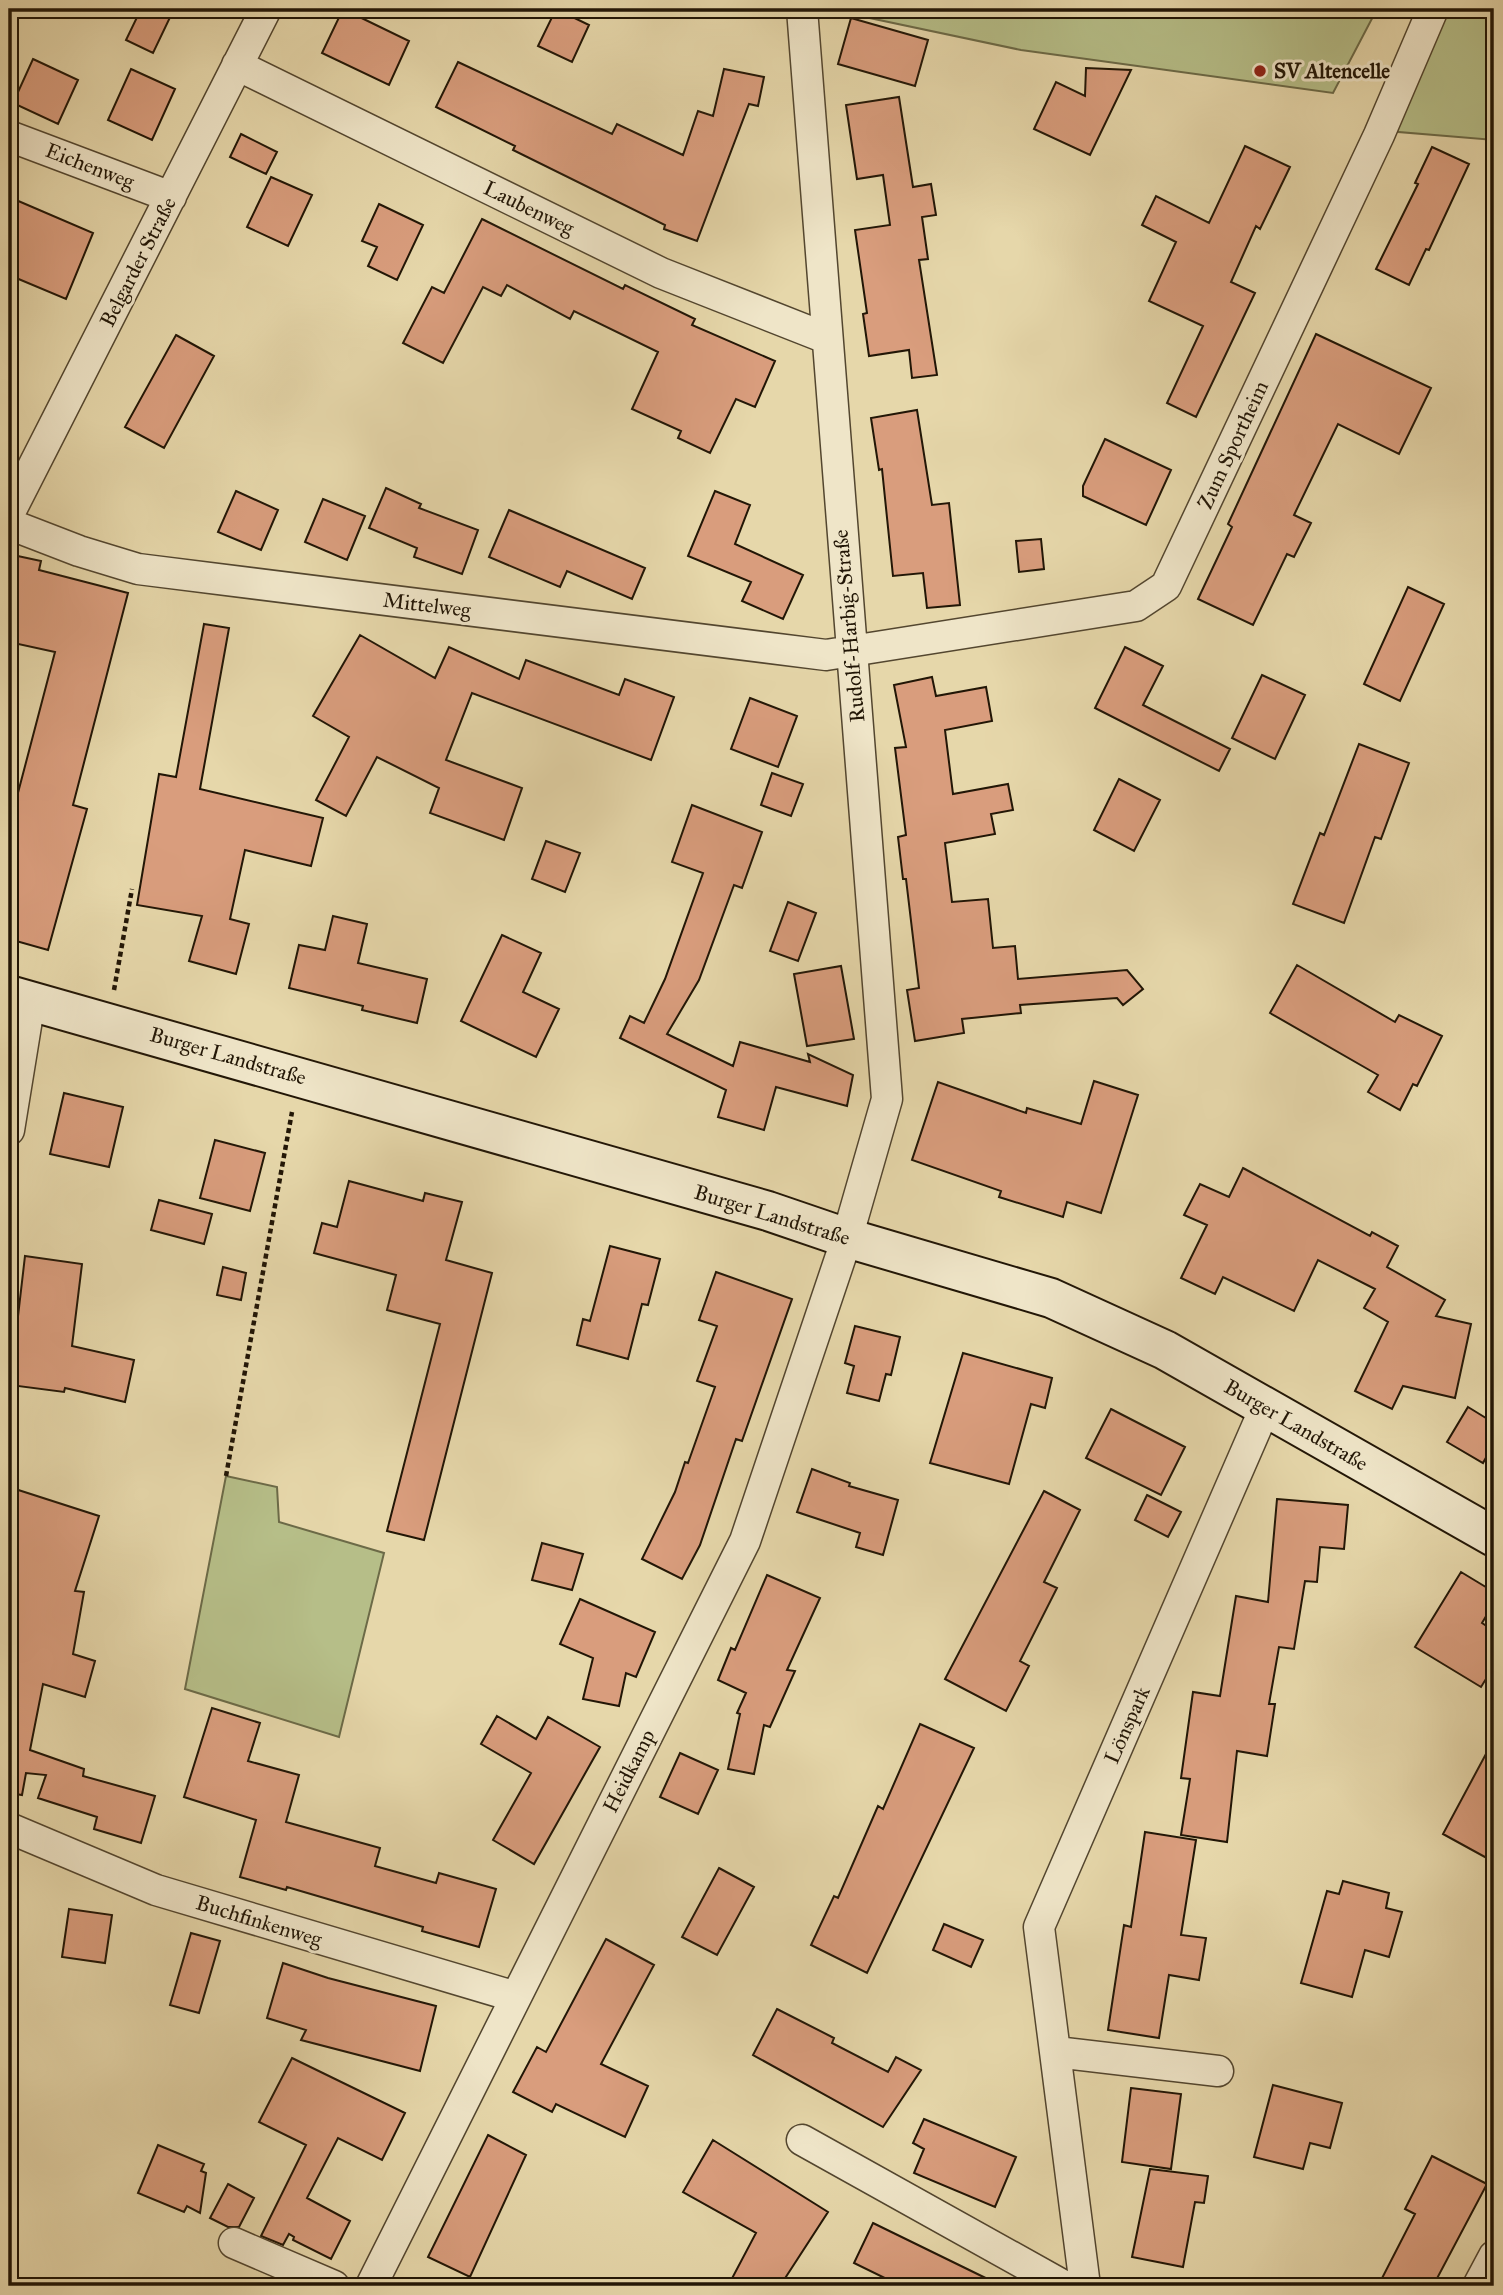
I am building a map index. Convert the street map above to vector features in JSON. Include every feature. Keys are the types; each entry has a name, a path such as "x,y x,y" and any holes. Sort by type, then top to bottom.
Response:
{"street":[{"name":"Belgarder Straße","path":"9,514 265,9"},
{"name":"Rudolf-Harbig-Straße","path":"802,9 887,1099 846,1238"},
{"name":"Zum Sportheim","path":"851,652 1136,606 1167,586 1379,135 1433,9"},
{"name":"Laubenweg","path":"237,65 661,273 827,338"},
{"name":"Eichenweg","path":"9,136 171,197"},
{"name":"Mittelweg","path":"9,524 79,551 138,569 826,655 851,652"},
{"name":"Burger Landstraße","path":"19,998 768,1211 846,1238 1051,1298 1165,1350 1494,1537"},
{"path":"9,1129 19,998"},
{"name":"Heidkamp","path":"371,2286 745,1541 846,1238"},
{"name":"Lönspark","path":"1085,2286 1039,1927 1265,1408"},
{"name":"Buchfinkenweg","path":"9,1828 156,1890 516,1997"},
{"path":"1056,2052 1218,2071"},
{"path":"802,2140 1064,2286"},
{"path":"234,2243 334,2286"},
{"path":"1478,2286 1494,2256"}],"path":[{"path":"108,1022 132,889"},
{"path":"226,1476 298,1077"}],"green space":[{"name":"SV Altencelle","path":"827,9 1377,9 1333,93 1021,50"},
{"path":"1460,9 1494,9 1494,140 1387,131 1440,15"},
{"path":"226,1476 277,1487 279,1522 384,1553 339,1737 185,1689"}],"building":[{"path":"141,9 174,9 153,53 126,40"},
{"path":"343,9 409,41 389,85 322,53"},
{"path":"556,9 589,25 572,62 538,46"},
{"path":"851,18 928,40 915,86 838,64"},
{"path":"33,59 78,80 58,124 13,103"},
{"path":"458,62 612,134 617,124 683,155 698,111 713,116 724,69 764,77 758,106 749,104 697,241 664,229 665,225 513,150 515,146 436,107"},
{"path":"1086,68 1131,70 1090,155 1034,129 1056,82 1085,96"},
{"path":"131,69 175,89 152,140 108,120"},
{"path":"899,97 913,187 931,184 936,215 922,217 928,259 919,260 937,375 912,378 909,350 869,356 863,314 867,313 855,230 890,225 883,175 857,179 846,105"},
{"path":"241,134 277,152 266,174 230,157"},
{"path":"1245,146 1290,167 1260,229 1256,226 1231,282 1255,293 1196,417 1167,403 1203,326 1149,301 1176,242 1142,225 1156,196 1209,223"},
{"path":"1432,147 1469,164 1429,250 1426,249 1409,285 1376,269 1418,184 1415,183"},
{"path":"271,177 312,195 288,246 247,227"},
{"path":"9,197 93,233 66,299 9,275"},
{"path":"379,204 423,225 397,280 368,266 377,247 362,241"},
{"path":"482,219 623,289 625,285 695,319 692,325 775,361 755,407 736,399 710,453 678,438 681,431 632,409 658,352 574,311 570,319 507,285 501,296 483,287 443,363 403,343 432,287 444,293"},
{"path":"1316,334 1431,388 1399,454 1338,424 1294,515 1311,523 1294,557 1287,554 1253,625 1198,599 1232,527 1228,524"},
{"path":"176,335 214,356 164,448 125,427"},
{"path":"917,410 932,505 949,503 960,605 927,608 923,573 893,576 882,469 879,470 871,418"},
{"path":"1105,439 1171,470 1146,525 1083,496 1083,486"},
{"path":"386,488 421,504 419,508 478,530 462,574 414,557 417,548 369,528"},
{"path":"236,491 278,510 261,550 218,532"},
{"path":"715,491 750,505 735,544 803,575 783,619 742,601 751,582 688,556"},
{"path":"323,499 365,516 347,560 305,542"},
{"path":"509,510 645,568 632,599 567,571 560,587 489,557"},
{"path":"1041,539 1044,569 1019,572 1016,541"},
{"path":"13,555 41,561 39,570 128,593 73,805 87,809 48,950 9,939 9,827 55,652 9,642 9,574"},
{"path":"1408,587 1444,604 1400,701 1364,684"},
{"path":"204,624 229,628 200,789 323,818 311,866 245,850 230,919 249,924 236,974 189,961 202,916 137,905 159,774 176,777"},
{"path":"360,635 435,678 449,647 519,679 526,660 619,695 625,679 674,697 651,760 472,693 446,760 522,788 504,840 430,813 439,788 377,757 346,816 316,800 349,737 313,716"},
{"path":"1125,647 1163,666 1143,705 1230,749 1219,771 1095,708"},
{"path":"1262,675 1305,695 1275,759 1232,738"},
{"path":"932,677 936,696 986,687 992,721 945,730 953,794 1008,784 1013,810 991,814 995,834 945,843 952,902 988,899 993,948 1015,946 1018,979 1127,970 1143,989 1123,1005 1117,998 1020,1005 1021,1013 962,1019 964,1033 915,1041 907,990 919,988 906,879 903,879 898,837 906,835 895,748 906,747 894,685"},
{"path":"750,698 797,716 778,767 731,749"},
{"path":"1359,744 1409,763 1381,839 1375,837 1344,923 1293,904 1320,833 1324,835"},
{"path":"772,773 803,784 791,816 761,805"},
{"path":"1119,779 1160,800 1134,851 1094,830"},
{"path":"692,805 762,832 742,888 734,885 699,980 667,1034 733,1066 740,1042 810,1062 808,1054 853,1075 847,1106 776,1087 764,1130 718,1117 726,1090 620,1038 630,1016 644,1023 665,979 703,873 672,862"},
{"path":"546,841 580,853 565,892 532,879"},
{"path":"788,902 816,913 798,961 770,951"},
{"path":"333,916 367,924 358,963 427,979 417,1023 362,1010 363,1006 289,988 299,945 325,950"},
{"path":"502,935 541,953 523,992 559,1009 536,1057 461,1021"},
{"path":"1297,965 1395,1022 1399,1015 1442,1036 1417,1086 1413,1084 1400,1110 1368,1092 1378,1075 1270,1013"},
{"path":"841,966 854,1039 807,1046 794,974"},
{"path":"1094,1081 1138,1095 1101,1213 1067,1202 1063,1217 999,1197 1001,1191 912,1160 938,1082 1026,1113 1027,1108 1081,1124"},
{"path":"64,1093 123,1107 109,1167 50,1154"},
{"path":"215,1140 265,1153 250,1211 200,1198"},
{"path":"1243,1168 1370,1236 1372,1232 1398,1246 1387,1267 1445,1300 1436,1316 1471,1324 1455,1398 1403,1386 1392,1409 1355,1391 1388,1322 1364,1308 1375,1289 1318,1260 1294,1311 1223,1277 1215,1294 1181,1278 1207,1225 1184,1215 1200,1184 1229,1197"},
{"path":"349,1181 423,1201 425,1193 462,1202 446,1260 492,1273 424,1540 387,1531 440,1324 387,1310 396,1275 314,1253 322,1223 337,1227"},
{"path":"159,1200 212,1214 204,1244 151,1230"},
{"path":"610,1246 660,1259 648,1305 642,1304 628,1359 577,1345 583,1319 590,1321"},
{"path":"25,1256 82,1264 72,1346 134,1360 125,1402 65,1388 64,1392 10,1385"},
{"path":"223,1267 246,1273 241,1300 217,1295"},
{"path":"716,1272 792,1299 742,1441 736,1439 700,1545 682,1579 642,1559 675,1492 685,1462 688,1463 715,1387 697,1381 717,1326 699,1320"},
{"path":"855,1326 900,1337 891,1375 886,1374 879,1401 847,1393 854,1366 845,1363"},
{"path":"963,1353 1052,1378 1045,1408 1031,1404 1009,1484 930,1463"},
{"path":"1468,1407 1494,1423 1494,1443 1483,1463 1447,1442"},
{"path":"1111,1409 1185,1447 1161,1495 1086,1458"},
{"path":"812,1469 850,1483 849,1486 898,1500 883,1555 856,1547 860,1533 797,1512"},
{"path":"9,1487 99,1516 75,1591 84,1592 73,1654 95,1661 85,1697 43,1684 30,1750 84,1769 83,1776 155,1796 141,1843 94,1829 97,1817 38,1798 46,1775 26,1773 22,1795 9,1793"},
{"path":"1044,1491 1080,1510 1044,1582 1057,1588 1020,1661 1029,1666 1006,1711 945,1679"},
{"path":"1147,1495 1181,1512 1168,1537 1135,1520"},
{"path":"1277,1499 1348,1505 1344,1549 1320,1547 1317,1582 1305,1581 1294,1649 1279,1647 1269,1704 1275,1704 1267,1756 1237,1751 1227,1842 1181,1835 1190,1779 1181,1778 1193,1692 1220,1696 1236,1596 1268,1602"},
{"path":"542,1543 583,1554 572,1590 532,1580"},
{"path":"1461,1572 1494,1592 1494,1603 1482,1623 1494,1631 1494,1666 1481,1687 1415,1647"},
{"path":"767,1575 820,1598 787,1670 795,1671 770,1727 764,1725 754,1774 728,1769 740,1714 737,1713 746,1693 718,1680 731,1648 735,1650"},
{"path":"580,1599 655,1632 636,1677 626,1673 619,1706 583,1699 593,1658 560,1644"},
{"path":"212,1708 260,1723 248,1761 299,1775 286,1822 380,1848 375,1866 436,1883 439,1873 496,1889 479,1947 422,1931 423,1927 287,1887 286,1890 240,1877 256,1820 184,1797"},
{"path":"497,1716 536,1739 548,1717 600,1747 534,1864 493,1840 531,1773 481,1744"},
{"path":"920,1724 974,1748 867,1973 811,1945 834,1896 838,1898 878,1806 883,1809"},
{"path":"1494,1739 1494,1862 1443,1834"},
{"path":"680,1753 718,1770 698,1814 660,1797"},
{"path":"1145,1832 1196,1840 1181,1935 1206,1938 1199,1980 1169,1975 1159,2038 1108,2030 1124,1925 1131,1927"},
{"path":"719,1868 754,1887 717,1955 682,1937"},
{"path":"1343,1881 1389,1893 1386,1908 1402,1912 1389,1957 1365,1950 1352,1997 1301,1983 1327,1891 1339,1894"},
{"path":"69,1909 112,1915 105,1963 62,1957"},
{"path":"944,1924 983,1940 971,1967 933,1950"},
{"path":"191,1933 220,1941 199,2013 170,2005"},
{"path":"606,1939 654,1965 601,2064 648,2086 625,2137 556,2104 552,2112 513,2092 537,2047 546,2052"},
{"path":"283,1963 328,1978 436,2006 420,2071 301,2040 306,2030 267,2018"},
{"path":"777,2009 834,2038 832,2043 888,2072 896,2057 921,2070 883,2127 753,2055"},
{"path":"292,2058 405,2113 382,2160 338,2138 307,2198 350,2221 331,2259 293,2240 294,2237 289,2234 283,2245 261,2236 306,2145 259,2122"},
{"path":"1273,2085 1342,2103 1330,2148 1310,2143 1303,2169 1254,2157"},
{"path":"1131,2088 1181,2094 1171,2169 1122,2162"},
{"path":"924,2119 1016,2157 995,2207 914,2173 924,2149 913,2143"},
{"path":"488,2135 526,2155 470,2277 428,2257"},
{"path":"713,2140 828,2212 780,2286 728,2286 756,2233 683,2192"},
{"path":"158,2145 204,2164 201,2171 206,2173 200,2213 187,2206 184,2212 138,2193"},
{"path":"1432,2156 1487,2184 1433,2286 1378,2286 1415,2214 1405,2209"},
{"path":"1150,2169 1208,2176 1204,2203 1195,2202 1183,2267 1132,2257"},
{"path":"228,2184 254,2198 239,2227 228,2227 210,2218"},
{"path":"873,2223 1002,2286 901,2286 854,2263"}],"place":[{"name":"SV Altencelle","path":"1260,71"}]}
